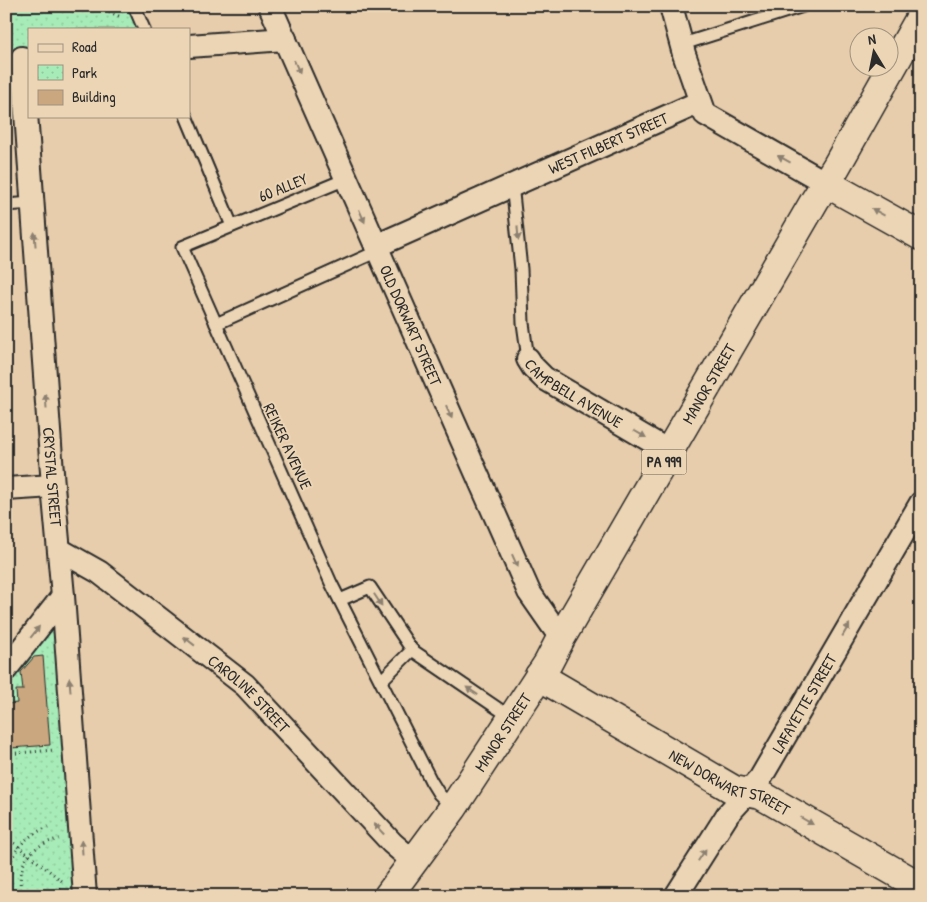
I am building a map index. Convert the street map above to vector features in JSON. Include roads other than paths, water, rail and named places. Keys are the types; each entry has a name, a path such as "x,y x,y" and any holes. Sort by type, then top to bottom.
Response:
{"main road":[{"name":"MANOR STREET","path":"388,896 453,808 539,676 921,16"},
{"path":"826,183 921,236"},
{"name":"NEW DORWART STREET","path":"539,676 734,790 761,795 916,884 921,884"}],"street":[{"name":"OLD DORWART STREET","path":"270,6 529,592 561,638"},
{"path":"671,6 705,114 826,183"},
{"path":"190,46 285,39"},
{"name":"CRYSTAL STREET","path":"19,58 32,203 52,486 60,550 85,896"},
{"name":"WEST FILBERT STREET","path":"377,248 512,184 700,102"},
{"name":"CAMPBELL AVENUE","path":"528,359 544,378 670,452"},
{"path":"6,489 52,486"},
{"name":"LAFAYETTE STREET","path":"676,896 728,814 760,779 921,503"},
{"name":"CAROLINE STREET","path":"60,550 100,572 245,685 392,843 414,862"},
{"path":"10,658 63,596"}],"lane":[{"path":"134,6 144,28"},
{"path":"683,44 803,6"},
{"path":"187,118 232,226"},
{"name":"60 ALLEY","path":"232,226 346,179"},
{"name":"CAMPBELL AVENUE","path":"512,184 528,359"},
{"path":"6,205 32,203"},
{"name":"REIKER AVENUE","path":"232,226 182,247 340,600 431,781 439,794 453,808"},
{"path":"216,324 377,248"},
{"path":"340,600 370,587 412,650 512,718"},
{"path":"381,681 412,650"}]}
